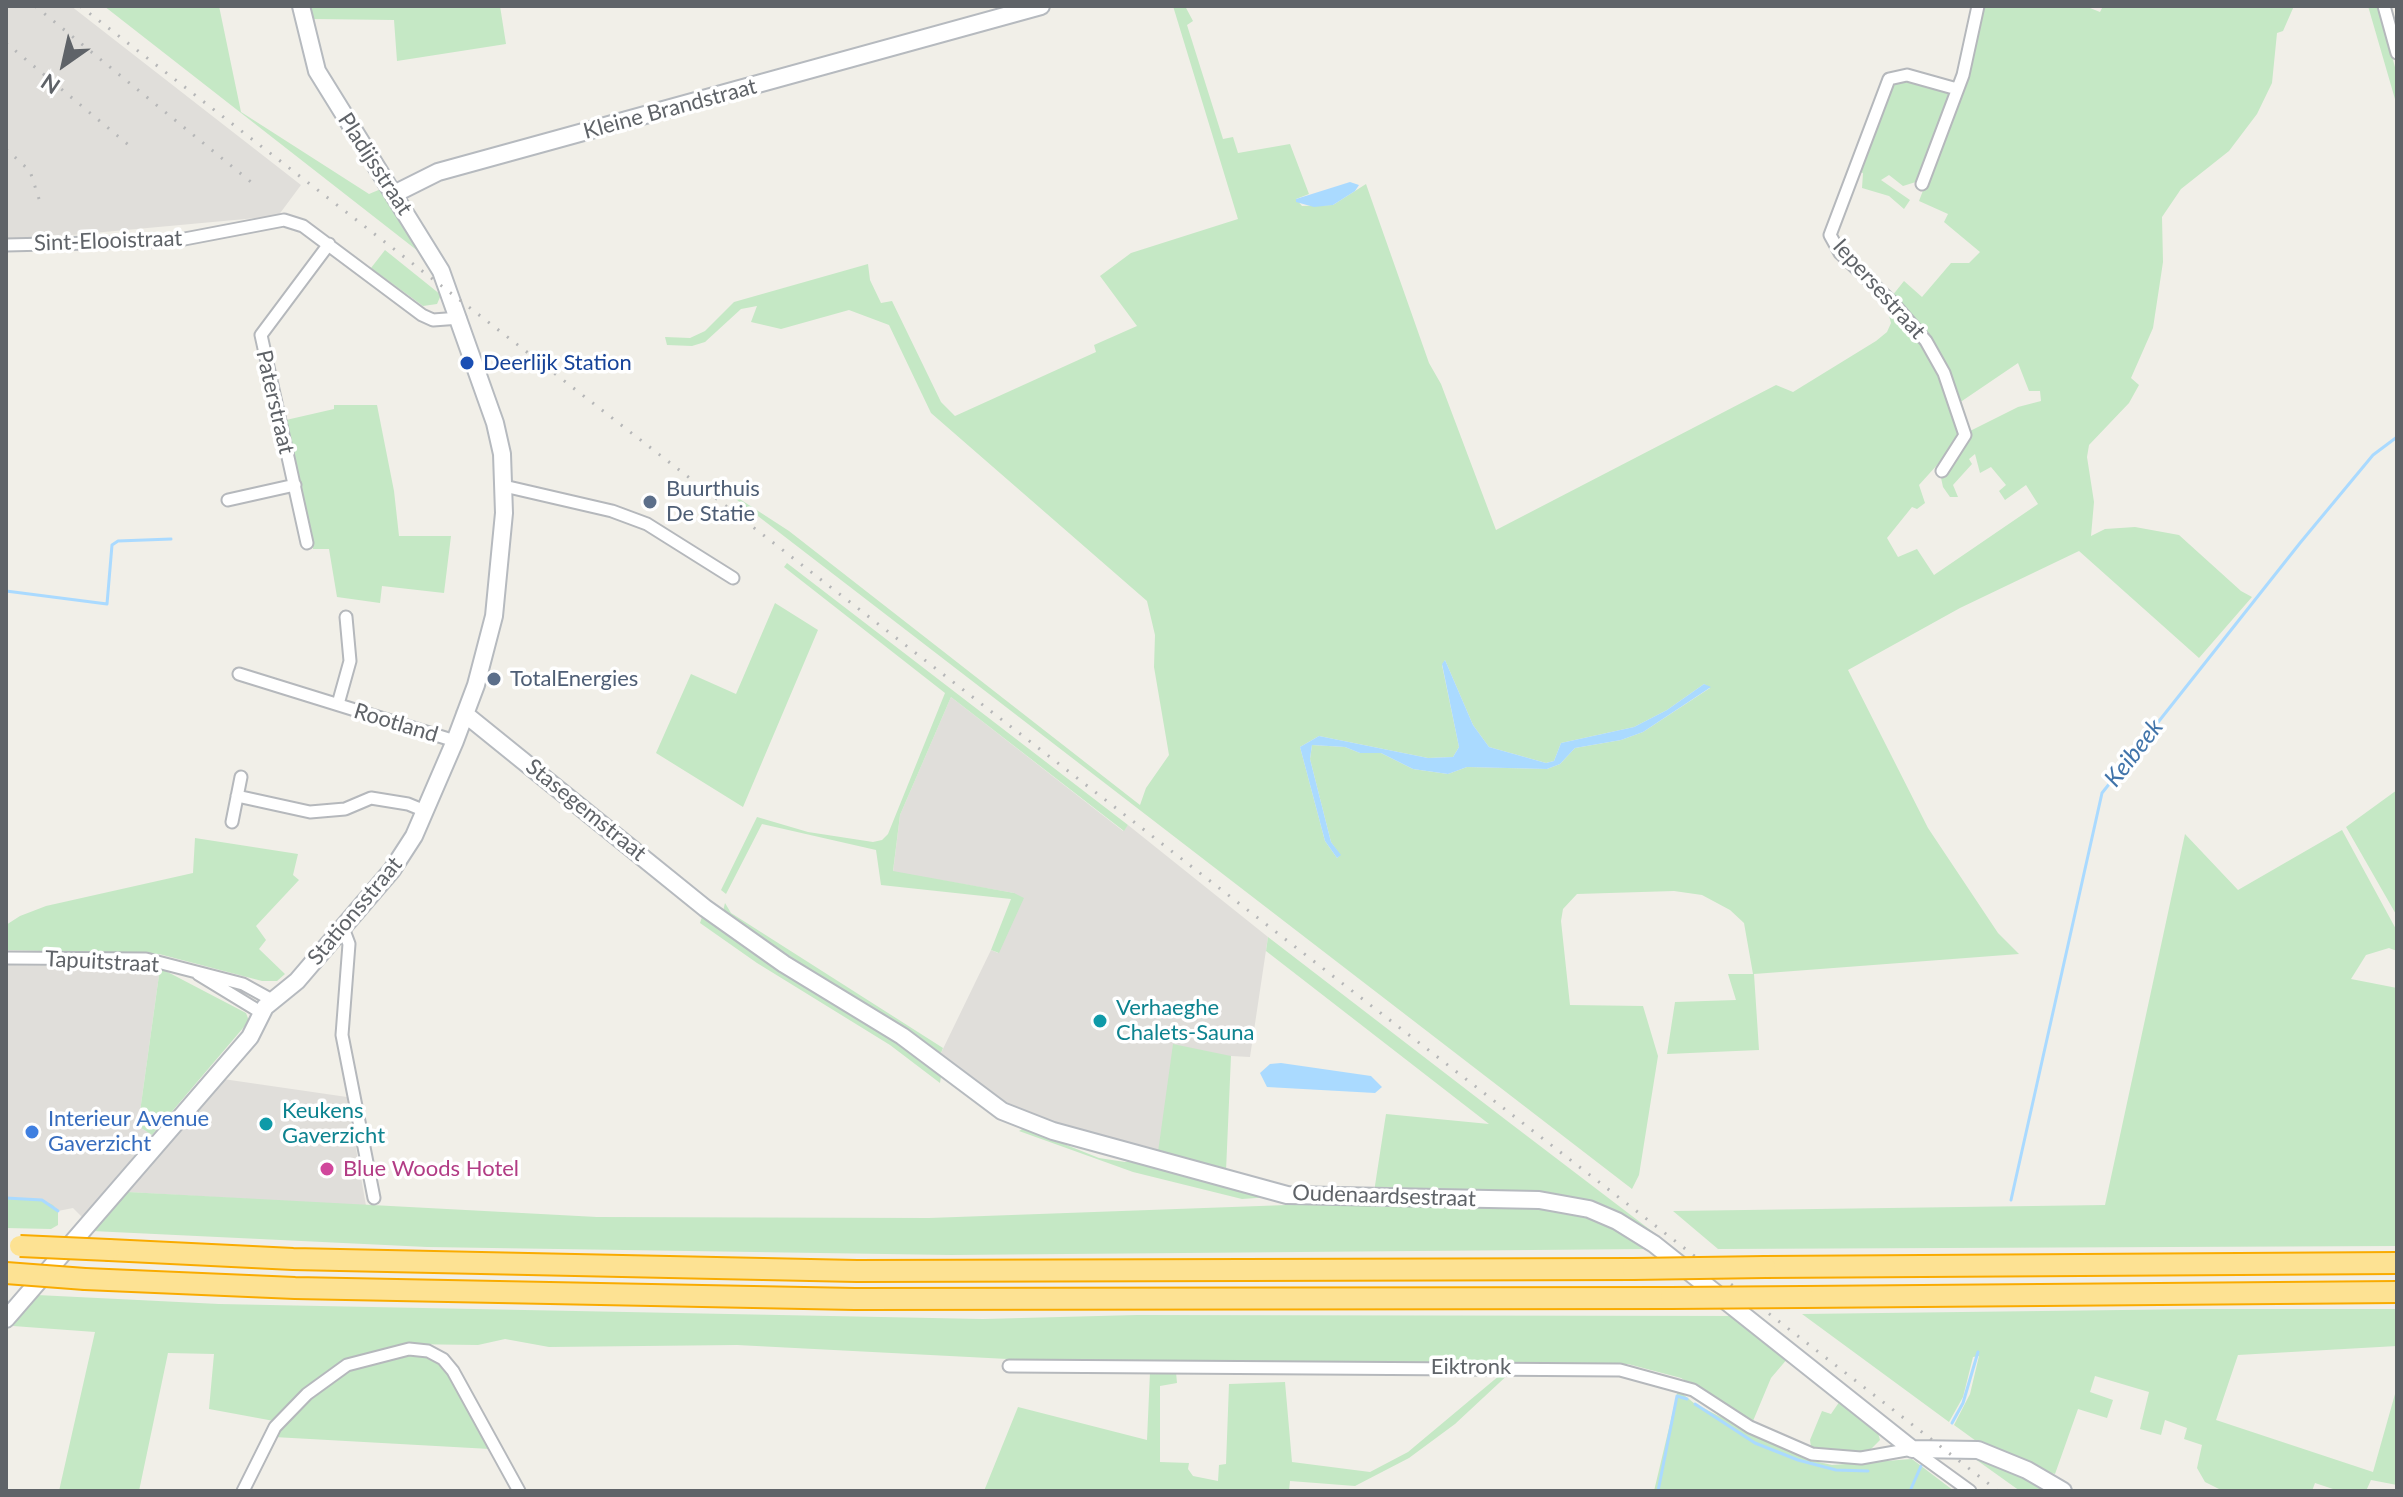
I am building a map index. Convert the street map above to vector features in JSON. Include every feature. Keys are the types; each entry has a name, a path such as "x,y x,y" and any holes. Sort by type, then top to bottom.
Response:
{"highway":[{"path":"13,1246 293,1259 857,1271 2397,1263"},
{"path":"6,1273 295,1288 855,1299 1671,1298 2397,1292"}],"street":[{"name":"Pladijsstraat","path":"301,6 317,71 434,257 460,318"},
{"name":"Kleine Brandstraat","path":"394,194 438,172 1041,6"},
{"path":"1922,184 1957,89 1978,6"},
{"path":"2384,6 2397,53"},
{"name":"Iepersestraat","path":"1942,471 1965,435 1944,373 1926,341 1893,303 1840,253 1830,235 1889,79 1907,75 1957,89"},
{"name":"Sint-Elooistraat","path":"6,245 174,241 284,220 303,226 329,244"},
{"path":"329,244 422,315 433,320 460,318"},
{"name":"Paterstraat","path":"307,543 261,335 329,244"},
{"name":"Stationsstraat","path":"6,1319 250,1037 267,1006 297,981 392,870 425,811 465,714 494,616 502,545 504,486 499,437 460,318"},
{"name":"Paterstraat","path":"228,500 295,485"},
{"path":"504,486 612,511 647,524 733,578"},
{"name":"Rootland","path":"338,704 350,661 346,617"},
{"name":"Rootland","path":"239,674 455,741"},
{"name":"Stasegemstraat","path":"465,714 705,908"},
{"path":"232,822 241,777"},
{"path":"237,796 310,812 345,809 371,798 408,804 425,811"},
{"name":"Oudenaardsestraat","path":"705,908 784,964 902,1036 1002,1111 1053,1131 1287,1195 1539,1200 1563,1202 1617,1221 1654,1244 1912,1449"},
{"path":"343,928 349,944 342,1035 374,1198"},
{"name":"Tapuitstraat","path":"6,958 146,959 243,984 267,1006"},
{"path":"243,1491 275,1427 307,1394 347,1365 409,1349 443,1359 453,1371 519,1491"},
{"name":"Eiktronk","path":"1009,1366 1620,1370 1693,1390 1750,1427 1812,1454 1861,1458 1912,1449"},
{"path":"1912,1449 1970,1491"},
{"path":"1912,1449 1978,1450 2027,1470 2063,1491"}],"shaded area":[{"path":"6,6 71,6 301,185 278,216 6,241"},
{"path":"951,697 1123,831 1128,825 1268,937 1250,1057 1231,1056 1158,1152 1034,1119 994,1098 941,1053 991,950 998,953 1014,893 893,872 900,815"},
{"path":"6,965 160,968 138,1126 152,1135 82,1217 73,1208 58,1211 42,1200 6,1198"},
{"path":"223,1079 347,1097 366,1206 128,1192"}],"green space":[{"path":"104,6 219,6 241,112 369,194 381,189 423,255"},
{"path":"311,6 500,6 506,44 397,61 394,20 313,19"},
{"path":"1173,6 1185,6 1193,21 1187,25 1223,139 1233,137 1238,153 1290,144 1309,194 1296,199 1302,206 1333,205 1366,184 1429,363 1441,384 1496,530 1776,385 1793,392 1876,341 1887,332 1891,323 1885,301 1872,287 1925,343 1953,405 1960,432 1967,439 1970,431 2018,407 2041,401 2040,391 2029,391 2018,363 1959,403 1927,336 1892,296 1904,281 1922,297 1951,263 1969,263 1980,252 1944,222 1948,214 1919,201 1966,78 1981,6 2085,6 2100,12 2103,6 2294,6 2283,31 2277,33 2272,83 2257,114 2229,151 2181,189 2162,217 2163,262 2153,328 2131,378 2139,385 2129,403 2089,445 2087,457 2094,502 2091,536 2105,529 2135,527 2179,535 2241,591 2252,597 2199,658 2079,551 1960,608 1848,670 1928,828 1998,933 2019,954 1754,974 1759,1050 1667,1054 1675,1002 1736,1000 1728,974 1753,974 1744,923 1730,910 1702,895 1674,891 1577,894 1563,909 1561,921 1570,1005 1643,1006 1658,1056 1639,1175 1632,1189 715,483 789,531 1140,805 1146,788 1169,755 1154,667 1155,635 1147,601 931,413 889,325 849,310 781,329 751,322 757,306 741,309 705,342 692,346 667,345 665,337 690,338 705,331 734,302 868,264 870,280 881,303 892,301 941,402 955,416 1096,352 1094,345 1137,326 1100,276 1131,253 1238,219","holes":["1975,454 1980,473 1991,467 2006,485 1999,491 2005,500 2026,485 2038,504 1934,575 1917,549 1898,557 1887,538 1912,507 1917,509 1925,503 1919,485 1938,464 1943,487 1950,497 1958,497 1953,485 1972,464 1969,459","1445,660 1473,725 1489,747 1546,763 1554,761 1561,743 1634,727 1667,710 1704,684 1710,688 1643,732 1621,740 1575,748 1560,764 1547,769 1467,767 1448,774 1413,769 1381,753 1360,753 1345,747 1312,745 1310,759 1331,842 1340,855 1337,858 1325,841 1300,747 1319,736 1428,758 1453,757 1459,747 1442,665"]},
{"path":"2368,6 2379,6 2397,75 2397,106"},
{"path":"1904,77 1953,94 1919,181 1903,186 1889,175 1881,180 1910,200 1904,209 1889,196 1862,188 1863,173 1857,171 1891,83"},
{"path":"385,250 441,295 437,304 423,306 371,268"},
{"path":"334,405 377,405 394,491 399,536 451,536 444,593 382,586 380,603 337,597 329,549 313,549 286,420 334,409"},
{"path":"787,563 1128,825 1124,831 951,697 900,815 893,871 1014,893 1024,898 999,953 991,950 1011,899 881,885 876,850 762,824 726,894 721,890 757,817 808,832 873,842 882,840 888,834 945,693 784,567"},
{"path":"775,603 818,630 743,807 656,753 691,674 736,694"},
{"path":"2397,790 2397,916 2346,827"},
{"path":"2342,830 2397,931 2397,951 2389,948 2366,955 2351,979 2397,988 2397,1246 1718,1249 1673,1211 2105,1205 2185,834 2238,890"},
{"path":"195,838 298,854 293,875 299,880 256,926 266,940 259,949 285,974 277,981 262,981 159,954 6,950 6,925 20,916 46,906 193,873"},
{"path":"725,903 731,913 943,1048 941,1053 722,915"},
{"path":"702,917 713,920 932,1065 941,1076 940,1083 890,1045 757,963 700,923"},
{"path":"1268,937 1674,1248 1668,1248 1608,1211 1374,1192 1386,1114 1489,1124 1266,951"},
{"path":"160,968 246,1013 249,1021 152,1135 138,1126"},
{"path":"1173,1044 1231,1056 1226,1171 1158,1152"},
{"path":"1024,1128 1099,1158 1125,1162 1133,1160 1271,1197 1242,1199 1133,1172 1019,1131"},
{"path":"128,1192 597,1217 929,1218 1287,1205 1540,1206 1586,1214 1619,1229 1648,1249 951,1255 427,1247 92,1231"},
{"path":"6,1198 42,1200 53,1205 58,1211 58,1225 51,1229 6,1228"},
{"path":"37,1295 219,1304 983,1319 1137,1315 1736,1316 1788,1358 1771,1378 1753,1421 1681,1378 1628,1364 1027,1360 737,1345 549,1347 505,1339 478,1345 402,1344 400,1349 339,1364 308,1386 274,1421 209,1409 214,1354 168,1353 139,1491 59,1491 95,1332 13,1326"},
{"path":"2397,1309 2397,1346 2238,1355 2216,1420 2373,1472 2397,1387 2397,1485 2371,1480 2366,1491 2339,1491 2315,1483 2312,1491 2223,1491 2205,1482 2197,1468 2202,1445 2184,1439 2187,1428 2165,1420 2161,1435 2140,1429 2149,1392 2095,1376 2090,1392 2113,1400 2107,1418 2078,1409 2055,1474 2044,1471 1983,1446 1954,1425 1970,1394 1979,1356 1973,1357 1963,1397 1949,1422 1802,1314"},
{"path":"423,1354 433,1358 455,1382 490,1449 274,1437 296,1409 340,1373 388,1358"},
{"path":"1506,1370 1513,1370 1455,1424 1409,1458 1355,1486 1290,1481 1289,1491 984,1491 1018,1407 1147,1440 1150,1372 1176,1372 1177,1383 1160,1386 1160,1462 1189,1463 1188,1469 1193,1476 1218,1481 1219,1465 1226,1464 1229,1384 1285,1382 1292,1462 1370,1472 1408,1452"},
{"path":"1678,1390 1695,1404 1805,1459 1832,1465 1912,1459 1954,1491 1654,1491"},
{"path":"1842,1398 1876,1426 1880,1440 1870,1450 1850,1453 1811,1447 1810,1440 1822,1411 1831,1414"},
{"path":"1971,1456 1987,1460 2054,1491 2020,1491"}],"water":[{"path":"1350,182 1359,185 1333,205 1314,207 1296,202 1296,199"},
{"path":"1445,660 1473,725 1489,747 1546,763 1554,761 1561,743 1634,727 1667,710 1704,684 1711,687 1643,732 1621,740 1575,748 1560,764 1547,769 1467,767 1448,774 1413,769 1381,753 1360,753 1345,747 1312,745 1310,759 1331,842 1341,855 1337,858 1325,841 1300,747 1319,736 1428,758 1453,757 1459,747 1442,664"},
{"path":"1270,1064 1371,1076 1382,1087 1375,1093 1267,1087 1260,1073"}],"waterway":[{"name":"Keibeek","path":"2011,1200 2102,793 2300,543 2373,455 2397,437"},
{"path":"6,591 107,604 112,545 118,541 171,539"},
{"path":"6,1198 42,1200 58,1211"},
{"name":"Keibeek","path":"1952,1423 1963,1403 1978,1352"},
{"path":"1658,1491 1677,1396 1687,1399"},
{"path":"1695,1404 1755,1443 1798,1460 1836,1470 1868,1471"},
{"name":"Keibeek","path":"1910,1491 1921,1466"}],"railway":[{"path":"35,6 251,182"},
{"path":"80,6 1998,1491"},
{"path":"6,43 131,147"},
{"path":"6,149 30,171 40,202"}],"place":[{"name":"Deerlijk Station","path":"467,363"},
{"name":"Buurthuis De Statie","path":"650,502"},
{"name":"TotalEnergies","path":"494,679"},
{"name":"Verhaeghe Chalets-Sauna","path":"1100,1021"},
{"name":"Keukens Gaverzicht","path":"266,1124"},
{"name":"Interieur Avenue Gaverzicht","path":"32,1132"},
{"name":"Blue Woods Hotel","path":"327,1169"}]}
